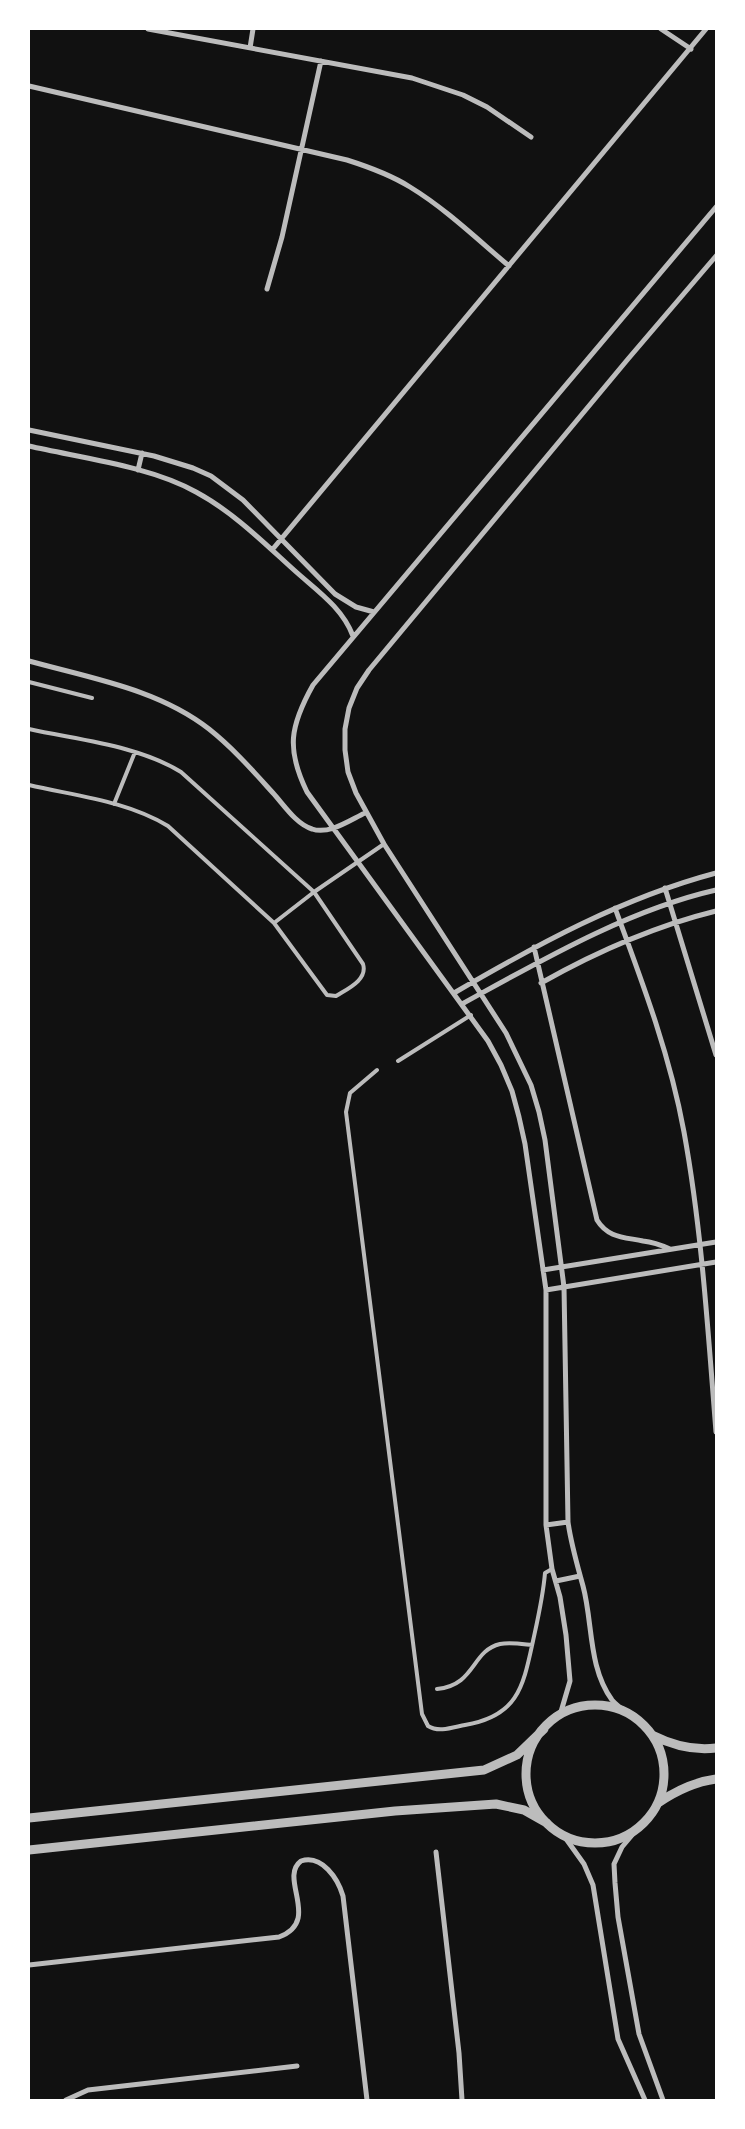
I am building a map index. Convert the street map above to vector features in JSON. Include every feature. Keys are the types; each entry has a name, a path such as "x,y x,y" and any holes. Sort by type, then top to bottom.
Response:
{"street":[{"path":"148,29 412,78 438,86 487,107 531,137"},
{"path":"250,48 253,29"},
{"path":"662,29 690,49"},
{"path":"272,550 706,29"},
{"path":"267,289 282,237 321,62"},
{"path":"29,86 347,160 369,167 410,187 434,204 509,266"},
{"path":"560,1715 570,1681 566,1635 552,1569 546,1525 546,1290 520,1117 501,1065 470,1016 307,792 297,771 293,750 294,727 301,705 313,685 716,207"},
{"path":"564,1836 578,1841 602,1843 624,1837 638,1828 646,1821 658,1802 663,1785 663,1768 657,1745 651,1735 613,1701 601,1676 596,1662 583,1586 568,1522 564,1287 545,1140 531,1085 506,1034 365,813 348,772 345,728 349,708 357,688 369,670 716,256"},
{"path":"29,430 174,461 211,476 243,500 335,594 356,607 374,612"},
{"path":"29,446 138,470 177,483 204,496 228,513 272,550 338,609 345,618 353,636"},
{"path":"138,470 142,453"},
{"path":"29,661 126,687 182,711 224,742 302,823 313,830 333,828 365,813"},
{"path":"454,993 534,947 615,908 665,888 716,873"},
{"path":"665,888 716,1055"},
{"path":"462,1004 621,922 670,903 716,890"},
{"path":"615,908 664,1052 675,1091 690,1171 700,1244 716,1432"},
{"path":"541,982 627,940 676,922 716,911"},
{"path":"534,947 597,1220 613,1236 645,1241 670,1249"},
{"path":"543,1270 716,1242"},
{"path":"546,1290 716,1262"},
{"path":"546,1525 568,1522"},
{"path":"556,1581 580,1576"},
{"path":"29,1818 484,1770 517,1755 560,1715 578,1708 597,1706 615,1709 633,1717"},
{"path":"544,1729 530,1751 526,1777 532,1802 547,1823"},
{"path":"651,1735 670,1744 705,1750 716,1748"},
{"path":"658,1802 680,1789 698,1782 716,1779"},
{"path":"29,1850 395,1811 496,1804 524,1810 547,1823 564,1836 584,1864 593,1885 618,2039 645,2100"},
{"path":"638,1828 622,1847 614,1864 618,1917 639,2034 663,2100"},
{"path":"436,1852 462,2100"},
{"path":"29,1965 279,1937 291,1931 298,1920 299,1906 294,1873 296,1866 301,1860 312,1860 332,1874 343,1896 367,2100"},
{"path":"66,2100 88,2090 297,2066"}],"lane":[{"path":"29,682 92,698"},
{"path":"29,729 135,752 167,764 196,784 314,892 363,964 363,975 336,996 326,995 274,923 168,826 142,812 29,785"},
{"path":"114,804 135,752"},
{"path":"274,923 314,892 384,844"},
{"path":"398,1061 470,1016"},
{"path":"377,1070 350,1093 346,1112 422,1714 425,1723 432,1729 478,1723 500,1713 512,1702 521,1688 543,1599 545,1573 552,1569"},
{"path":"438,1689 446,1688 462,1681 468,1676 481,1656 493,1647 508,1643 532,1645"}]}
